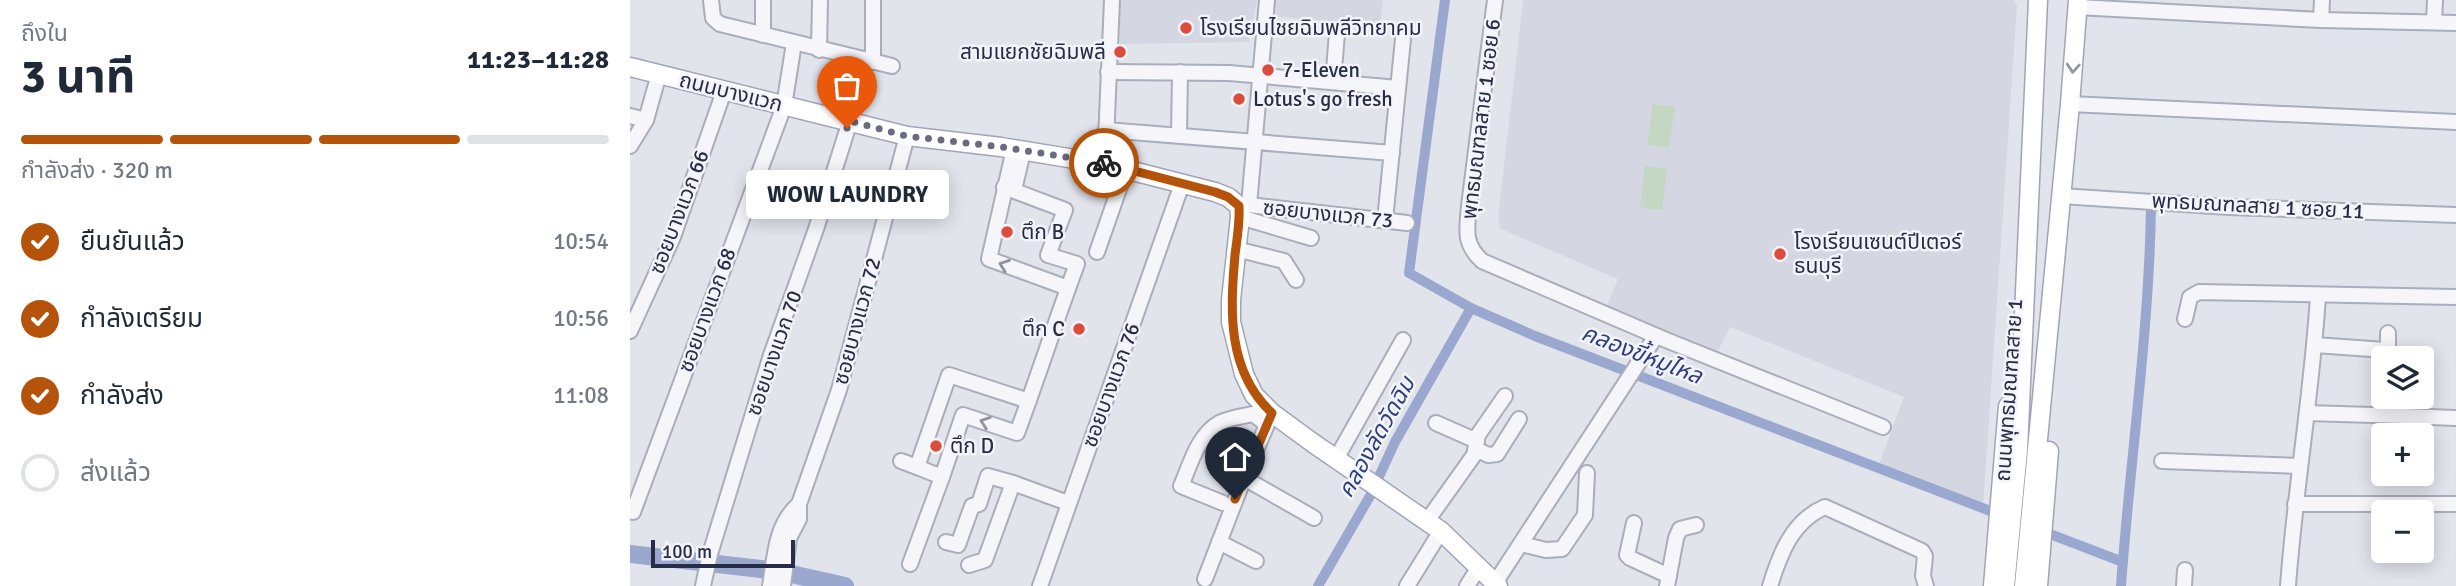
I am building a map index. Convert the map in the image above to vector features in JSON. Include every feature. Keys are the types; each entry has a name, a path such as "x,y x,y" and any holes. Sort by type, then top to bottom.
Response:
{"main road":[{"name":"ถนนพุทธมณฑลสาย 1","path":"2005,586 2014,506 2038,0"},
{"name":"ถนนพุทธมณฑลสาย 1","path":"2024,586 2039,504 2062,277 2061,196 2078,4"},
{"name":"ถนนบางแวก","path":"630,67 906,136 1105,164 1228,197 1242,211"},
{"name":"ถนนพุทธมณฑลสาย 1","path":"1993,586 2017,275 2028,194"},
{"path":"1242,211 1236,249 1231,322 1236,349 1249,385 1269,418 1336,459 1434,526 1497,585"},
{"name":"ถนนพุทธมณฑลสาย 1","path":"2039,504 2039,578"}],"street":[{"path":"711,0 716,22 819,50 892,66"},
{"path":"763,0 763,35"},
{"path":"819,50 820,0"},
{"path":"873,0 873,62"},
{"path":"1105,164 1112,0"},
{"path":"1267,0 1255,141 1242,211 1311,239"},
{"name":"พุทธมณฑลสาย 1 ซอย 6","path":"1495,0 1469,206 1468,243 1473,252 1482,261 1656,336 1883,427"},
{"path":"2321,20 2322,0"},
{"path":"2434,21 2435,0"},
{"path":"2078,4 2129,5 2321,20 2456,23"},
{"path":"1333,82 1337,33"},
{"path":"1385,220 1403,39"},
{"name":"ซอยบางแวก 68","path":"630,511 633,512 784,106 794,43"},
{"path":"1108,72 1262,76 1398,88"},
{"path":"1180,72 1180,135"},
{"path":"630,146 646,120 659,74"},
{"name":"ซอยบางแวก 66","path":"630,331 673,237 724,91"},
{"path":"2070,104 2456,122"},
{"path":"630,116 646,120"},
{"name":"ซอยบางแวก 70","path":"703,586 718,525 771,355 816,229 850,121"},
{"path":"1106,130 1392,153"},
{"name":"ซอยบางแวก 72","path":"795,512 839,390 906,136"},
{"path":"1019,150 989,259 1068,288"},
{"path":"1097,252 1126,169"},
{"name":"ซอยบางแวก 76","path":"1040,586 1182,184"},
{"path":"911,564 963,415 1017,433 1077,264 1048,255 1065,210 1009,189"},
{"name":"พุทธมณฑลสาย 1 ซอย 11","path":"2061,196 2229,207 2456,215"},
{"name":"ซอยบางแวก 73","path":"1242,211 1408,223"},
{"path":"1236,249 1284,261 1296,280"},
{"path":"2185,319 2190,297 2199,292 2456,297"},
{"path":"2288,586 2318,296"},
{"path":"2315,345 2385,350 2388,348 2388,333"},
{"path":"1497,585 1594,434 1617,393 1656,336"},
{"path":"1336,459 1404,340"},
{"path":"942,477 908,464 949,375 1029,401"},
{"path":"1406,586 1476,445 1478,435 1505,396"},
{"path":"2307,413 2455,418"},
{"path":"1205,579 1269,418 1252,414 1222,421 1201,442 1181,486 1223,503"},
{"path":"2404,416 2408,423"},
{"path":"1436,423 1476,445 1488,455 1497,454 1519,419"},
{"path":"2162,461 2299,466"},
{"path":"1521,544 1546,550 1562,548 1585,515 1587,473"},
{"path":"946,542 958,545 972,506 979,504 988,477 1069,503"},
{"path":"1244,478 1314,518"},
{"path":"969,565 985,559 1013,483"},
{"path":"2295,504 2456,504"},
{"path":"1770,586 1792,532 1825,507 1924,553 1923,576 1926,586"},
{"path":"770,586 777,537 795,512"},
{"path":"783,586 795,512"},
{"path":"1634,523 1627,555 1668,581 1680,529 1696,525"},
{"path":"1219,542 1256,561"},
{"path":"1467,586 1479,568"},
{"path":"2184,586 2185,570"}],"shaded area":[{"name":"โรงเรียนไชยฉิมพลีวิทยาคม","path":"1120,0 1257,0 1249,42 1120,44"},
{"path":"1271,0 1383,0 1380,26 1269,16"},
{"name":"โรงเรียนเซนต์ปีเตอร์ ธนบุรี","path":"1523,0 2014,0 2017,5 1983,507 1878,467 1904,397 1730,327 1717,353 1607,306 1618,279 1501,229 1498,219"}],"green space":[{"path":"1653,104 1675,107 1669,147 1647,145"},
{"path":"1645,166 1667,169 1662,210 1640,207"}],"waterway":[{"name":"คลองขี้หมูไหล","path":"1445,0 1409,273 1471,308 1535,336 2123,562"},
{"path":"2121,586 2143,350 2151,207"},
{"name":"คลองลัดวัดฉิม","path":"1318,586 1370,496 1395,442 1471,308"},
{"path":"630,554 778,571 845,586"}],"way so far":[{"path":"847,128 850,121 906,136 1104,163"}],"place":[{"name":"โรงเรียนไชยฉิมพลีวิทยาคม","path":"1186,28"},
{"name":"สามแยกชัยฉิมพลี","path":"1120,52"},
{"name":"7-Eleven","path":"1268,70"},
{"name":"Lotus's go fresh","path":"1239,99"},
{"name":"WOW LAUNDRY","path":"847,128"},
{"name":"ตึก B","path":"1007,232"},
{"name":"โรงเรียนเซนต์ปีเตอร์ ธนบุรี","path":"1780,254"},
{"name":"ตึก C","path":"1079,329"},
{"name":"ตึก D","path":"936,446"}],"route":[{"path":"1104,163 1215,192 1228,197 1239,206 1231,322 1244,374 1254,395 1272,413 1235,499"}]}
